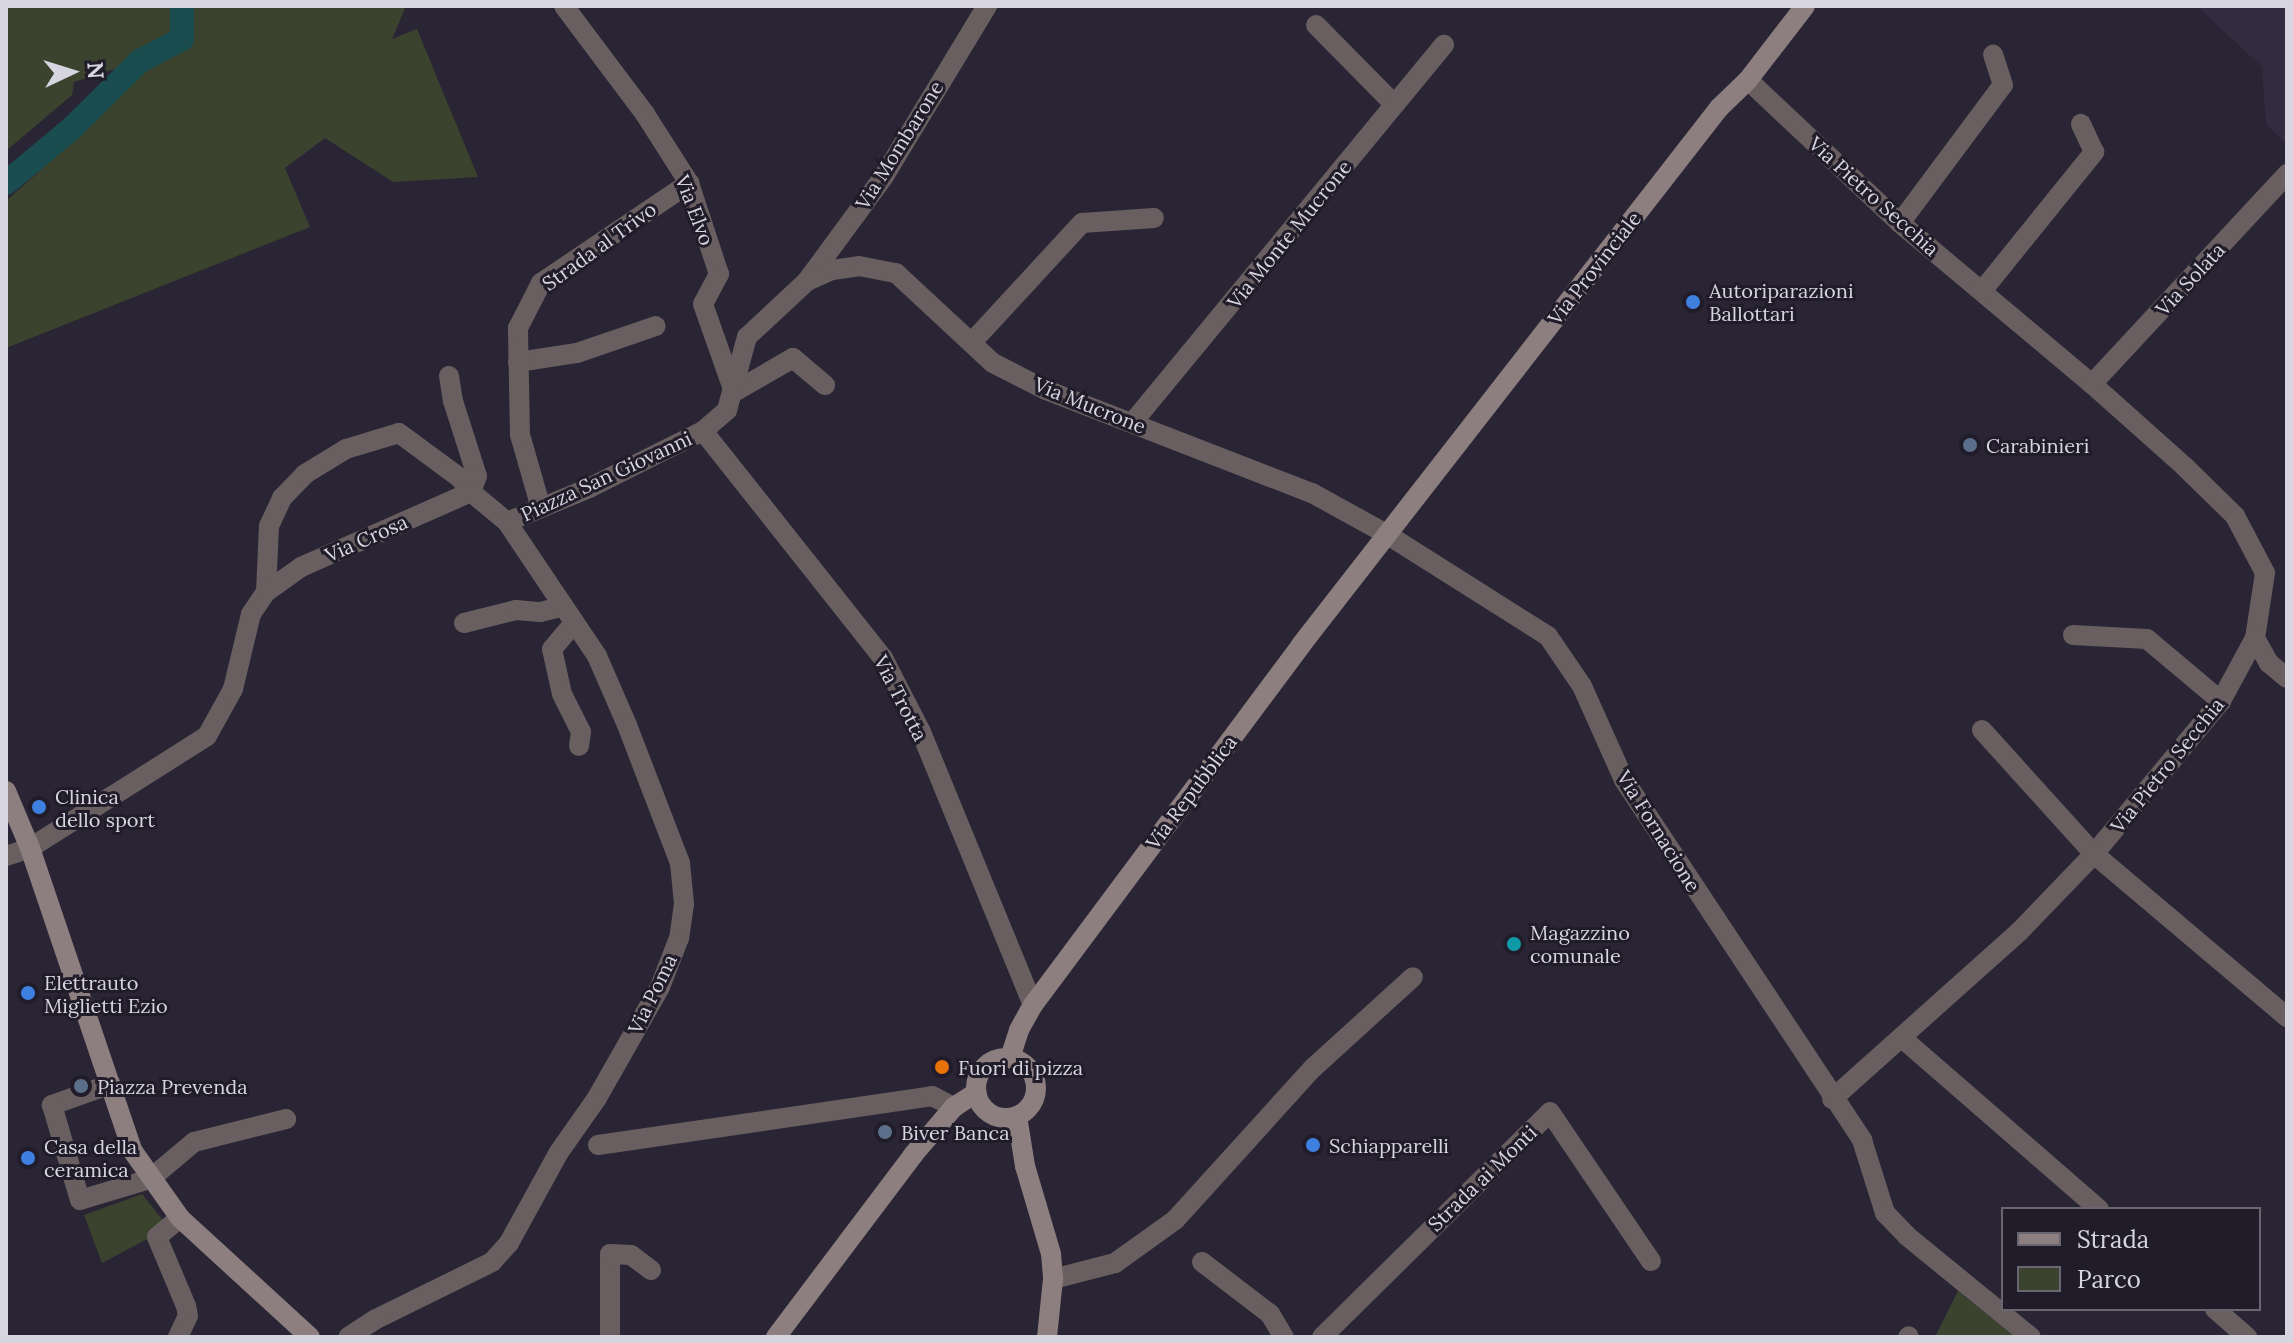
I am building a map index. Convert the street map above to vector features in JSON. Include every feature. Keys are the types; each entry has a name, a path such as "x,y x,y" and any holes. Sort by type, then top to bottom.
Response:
{"main road":[{"name":"Via Provinciale","path":"1388,535 1709,121 1748,80 1805,6"},
{"name":"Via Repubblica","path":"1010,1058 1019,1030 1033,1005 1301,645 1388,535"},
{"path":"6,791 30,848 132,1150 180,1218 310,1337"},
{"path":"1001,1058 1010,1058 1028,1067 1036,1085 1032,1104 1017,1116 999,1118 991,1114 977,1092 977,1083 985,1067 1001,1058"},
{"path":"776,1337 913,1155 954,1107 977,1092"},
{"path":"1017,1116 1025,1166 1051,1254 1053,1279 1047,1337"}],"street":[{"name":"Via Elvo","path":"564,6 645,114 689,183 719,274 703,304 734,392"},
{"name":"Via Mombarone","path":"807,281 884,176 987,6"},
{"path":"1316,25 1395,105"},
{"name":"Via Monte Mucrone","path":"1133,422 1444,45"},
{"path":"1900,223 2003,85 1993,55"},
{"name":"Via Pietro Secchia","path":"1748,80 1900,223 2092,384 2235,516 2265,573 2255,638 2221,701 2094,854 2020,931 1832,1099"},
{"path":"1982,291 2094,152 2081,124"},
{"name":"Via Solata","path":"2092,384 2287,174"},
{"name":"Strada al Trivo","path":"541,508 520,435 518,328 541,283 689,183"},
{"path":"973,341 1082,223 1154,218"},
{"name":"Via Mucrone","path":"734,392 747,337 807,281 832,270 859,266 896,273 973,341 993,363 1046,390 1298,486 1388,535"},
{"path":"518,362 577,353 656,326"},
{"path":"734,392 793,358 825,385"},
{"path":"449,376 477,476 471,492"},
{"name":"Piazza San Giovanni","path":"507,522 703,431 727,410 734,392"},
{"name":"Via Trotta","path":"703,431 883,658 921,732 1033,1005"},
{"name":"Via Crosa","path":"266,592 269,526 282,498 305,474 346,449 399,433 460,478 471,492 507,522"},
{"name":"Via Crosa","path":"6,856 30,848 207,736 233,689 251,614 266,592 301,567 471,492"},
{"name":"Via Poma","path":"348,1337 376,1319 492,1262 509,1243 559,1152 597,1098 660,987 679,938 684,904 680,863 597,656 507,522"},
{"name":"Via Fornacione","path":"1388,535 1548,636 1582,686 1624,780 1832,1099"},
{"path":"464,623 516,610 567,615 552,649 562,694 581,732 579,746"},
{"path":"2073,635 2147,639 2221,701"},
{"path":"2255,638 2269,663 2287,678"},
{"path":"1982,730 2094,854 2287,1017"},
{"path":"1053,1279 1115,1263 1175,1220 1313,1068 1413,977"},
{"path":"1902,1038 2097,1207"},
{"path":"111,1084 52,1105 80,1200 150,1179 190,1136 286,1119"},
{"path":"598,1145 932,1096 954,1107"},
{"path":"1832,1099 1862,1140 1885,1213 1907,1236 2031,1337"},
{"name":"Strada ai Monti","path":"1322,1337 1550,1112 1651,1261"},
{"path":"178,1337 188,1316 186,1306 157,1237 180,1218"},
{"path":"610,1337 610,1254 631,1255 651,1270"},
{"path":"1202,1262 1270,1314 1284,1337"},
{"path":"2217,1311 2247,1337"}],"shaded area":[{"path":"2197,6 2287,6 2287,144 2266,124 2262,67"}],"green space":[{"path":"6,6 175,6 178,32 140,61 74,82 72,95 6,151"},
{"path":"184,6 406,6 392,39 417,29 478,177 393,182 325,138 285,168 310,227 6,348 6,201 81,134 148,66 186,42"},
{"path":"142,1194 166,1224 151,1237 102,1263 84,1215"},
{"path":"1958,1291 2015,1337 1935,1337"}],"waterway":[{"path":"6,183 72,128 140,61 182,39 182,6"}],"place":[{"name":"Autoriparazioni Ballottari","path":"1693,302"},
{"name":"Carabinieri","path":"1970,445"},
{"name":"Clinica dello sport","path":"39,807"},
{"name":"Magazzino comunale","path":"1514,944"},
{"name":"Elettrauto Miglietti Ezio","path":"28,993"},
{"name":"Fuori di pizza","path":"942,1067"},
{"name":"Piazza Prevenda","path":"81,1086"},
{"name":"Biver Banca","path":"885,1132"},
{"name":"Schiapparelli","path":"1313,1145"},
{"name":"Casa della ceramica","path":"28,1158"}]}
